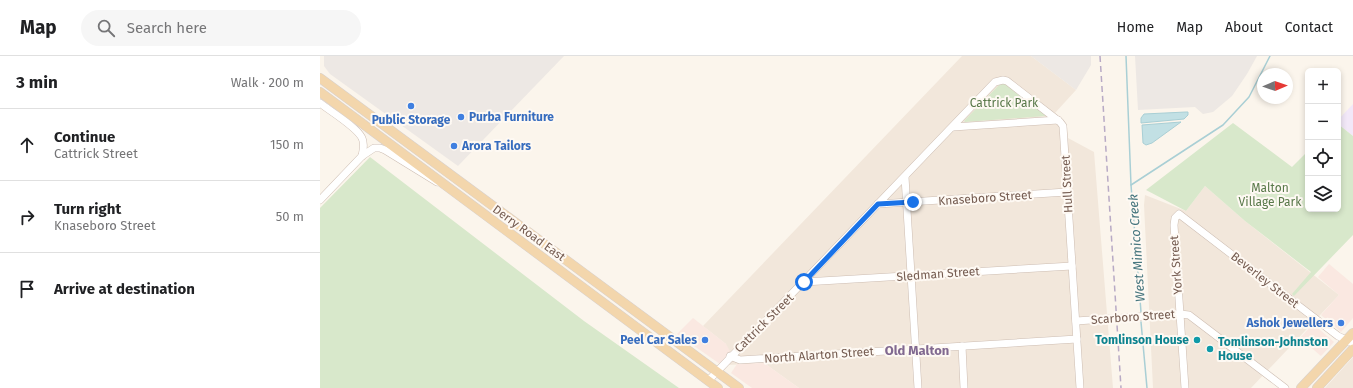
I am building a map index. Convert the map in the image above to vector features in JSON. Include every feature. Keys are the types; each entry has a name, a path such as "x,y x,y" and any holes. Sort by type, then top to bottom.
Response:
{"main road":[{"path":"320,72 322,80"},
{"name":"Derry Road East","path":"322,80 738,388"},
{"name":"Derry Road East","path":"320,92 718,388"},
{"path":"394,147 402,138"},
{"path":"1301,388 1350,342 1353,333"},
{"path":"674,354 681,345"},
{"path":"1319,387 1353,349"}],"street":[{"path":"953,126 995,82 1001,80 1007,81 1058,120"},
{"path":"320,103 356,130 364,145 362,156"},
{"path":"953,126 1058,120"},
{"name":"Hull Street","path":"1058,120 1064,129 1080,388"},
{"name":"Cattrick Street","path":"708,381 730,356 804,282 953,126"},
{"path":"320,200 362,156 374,148 380,148 428,178 455,191"},
{"path":"905,177 918,388"},
{"name":"Knaseboro Street","path":"878,204 1068,192"},
{"name":"York Street","path":"1179,214 1175,218 1174,225 1185,388"},
{"name":"Beverley Street","path":"1179,214 1338,336 1350,342"},
{"name":"Sledman Street","path":"804,282 1072,266"},
{"name":"Scarboro Street","path":"1076,321 1180,314 1192,316 1285,388"},
{"name":"North Alarton Street","path":"730,356 740,360 1077,339"},
{"path":"962,346 964,388"},
{"path":"1310,378 1319,387"}],"shaded area":[{"path":"324,56 564,56 458,166 330,74 324,66"},
{"path":"962,56 1031,56 1076,90 1055,113 1066,124 1068,138 1094,152 1113,388 799,388 764,363 727,365 726,344 703,326"},
{"path":"1031,56 1091,56 1091,65 1076,90"},
{"path":"1135,56 1257,56 1232,96 1213,112 1203,114 1195,107 1138,110"},
{"path":"1353,104 1353,136 1341,126 1341,117"},
{"path":"1205,186 1245,221 1339,295 1251,388 1153,388 1144,205 1145,195 1186,211"},
{"path":"1329,264 1353,284 1353,318 1341,332 1321,315 1339,295 1318,277"},
{"path":"693,318 726,344 731,353 720,364 677,334"},
{"path":"1313,324 1334,342 1321,356 1300,338"},
{"path":"1353,357 1353,388 1325,388"},
{"path":"764,363 799,388 752,388 731,373 737,364"}],"green space":[{"name":"Cattrick Park","path":"1001,83 1006,84 1045,114 1045,116 965,122 964,121"},
{"name":"Malton Village Park","path":"1233,123 1292,167 1305,154 1305,212 1341,212 1341,126 1353,136 1353,235 1294,296 1292,294 1311,272 1245,221 1205,186 1186,211 1146,190"},
{"path":"370,157 584,321 679,388 320,388 320,208"}],"water":[{"path":"1188,112 1188,115 1184,119 1141,123 1141,118 1144,114"},
{"path":"1181,122 1152,143 1146,145 1143,143 1142,125"}],"waterway":[{"name":"West Mimico Creek","path":"1126,56 1131,185 1141,312"},
{"name":"West Mimico Creek","path":"1131,185 1223,125 1249,97 1270,56"},
{"name":"West Mimico Creek","path":"1141,322 1147,388"}],"railway":[{"path":"1100,56 1121,388"}],"place":[{"name":"Public Storage","path":"411,106"},
{"name":"Purba Furniture","path":"461,117"},
{"name":"Arora Tailors","path":"454,146"},
{"name":"Ashok Jewellers","path":"1341,323"},
{"name":"Peel Car Sales","path":"705,340"},
{"name":"Tomlinson House","path":"1197,340"},
{"name":"Tomlinson-Johnston House","path":"1210,349"}],"district":[{"name":"Old Malton","path":"917,350"}],"route":[{"path":"804,282 878,204 913,202"}]}
